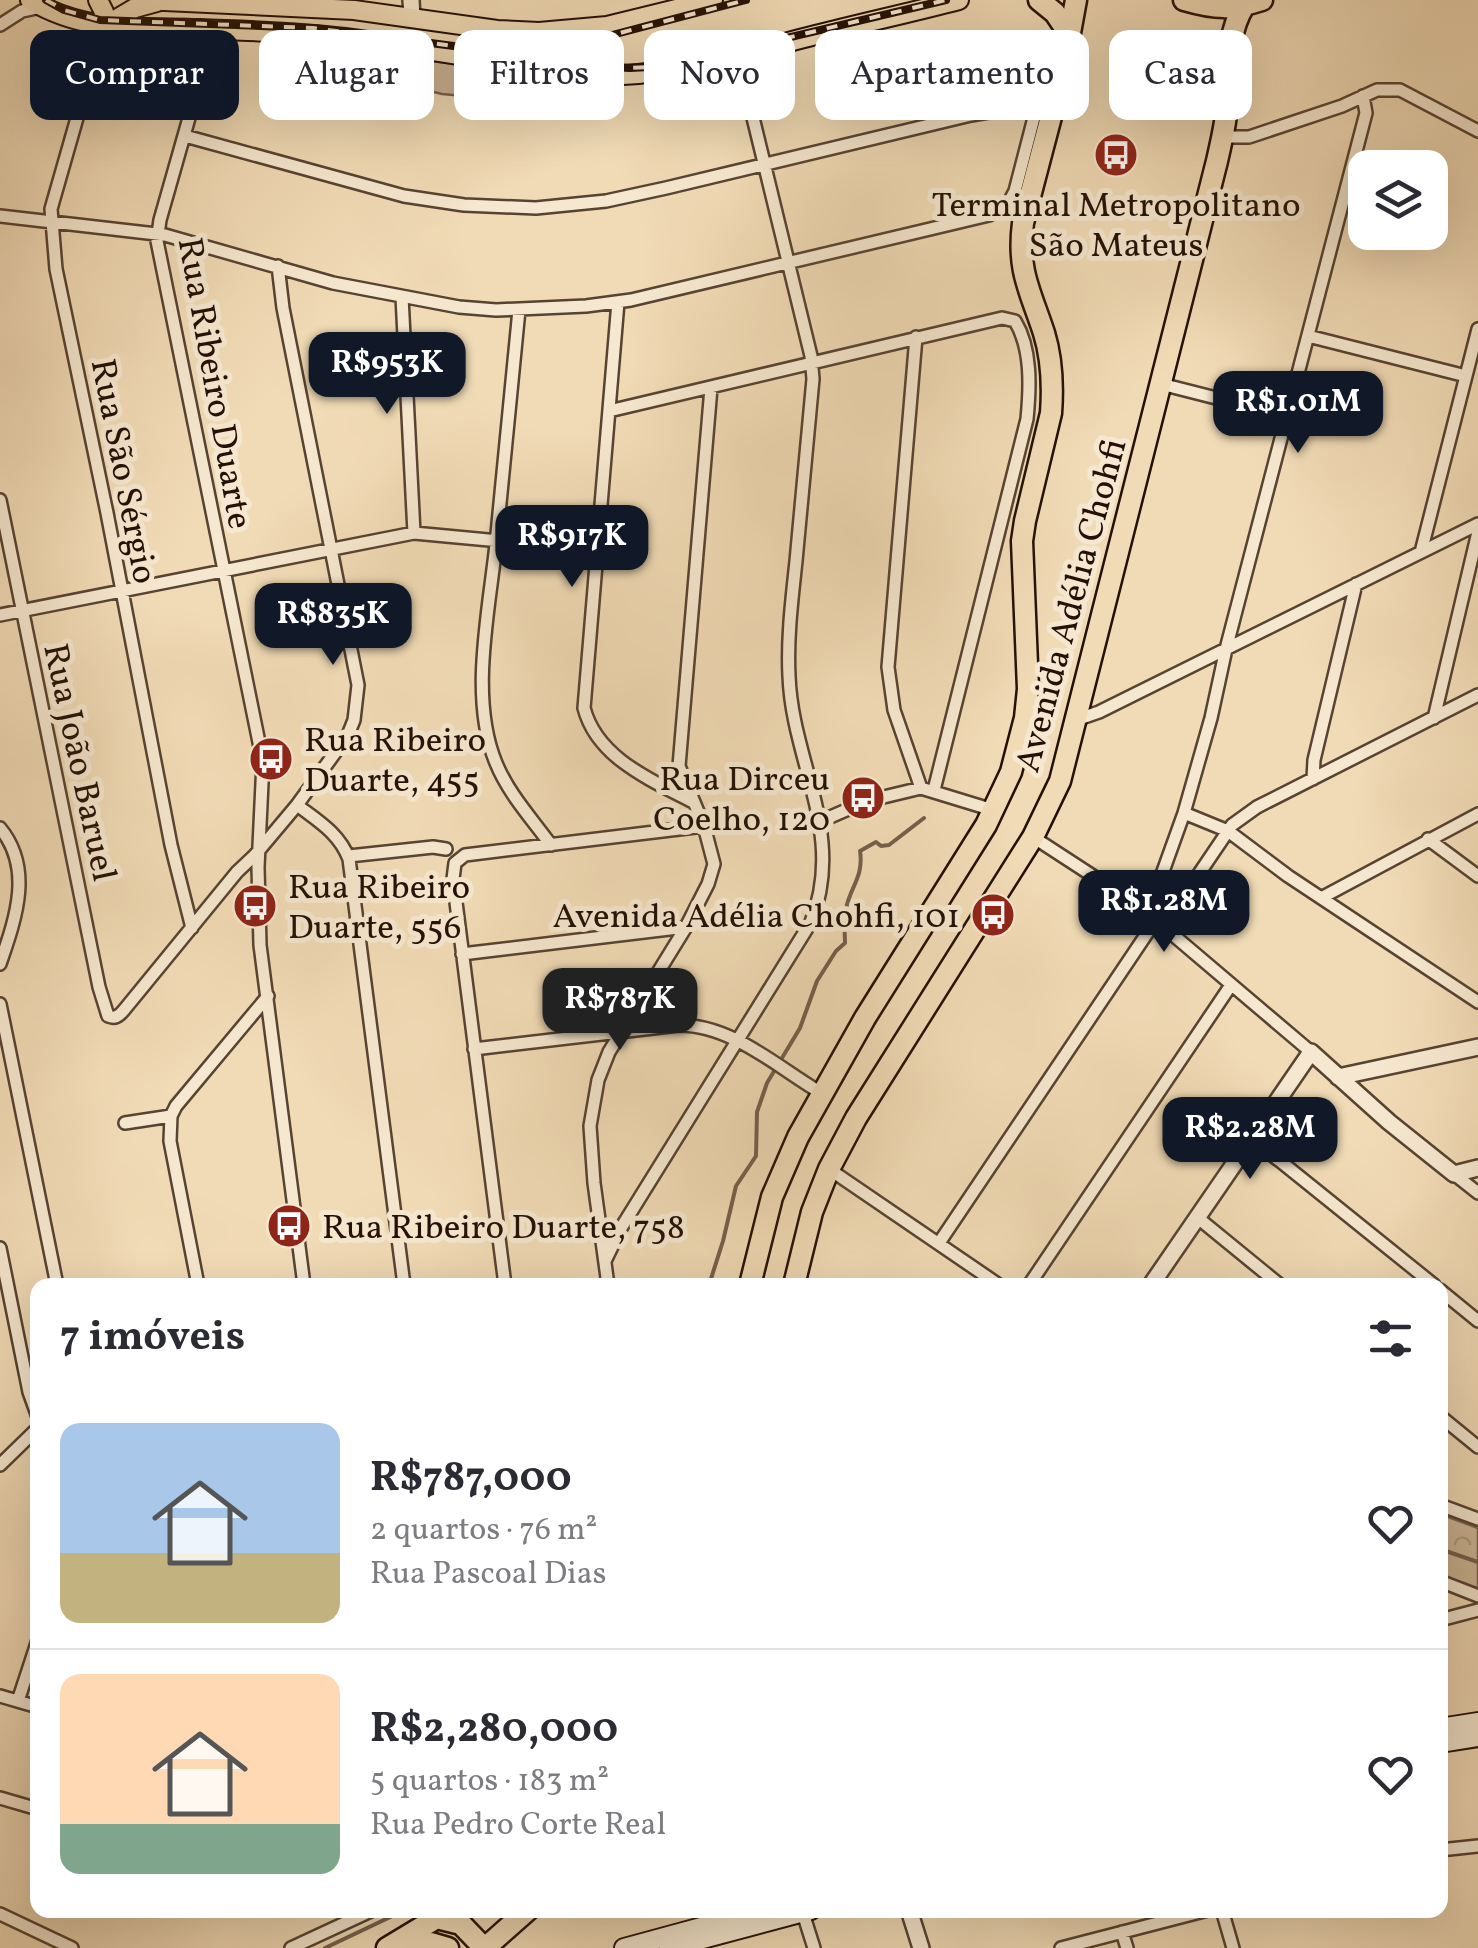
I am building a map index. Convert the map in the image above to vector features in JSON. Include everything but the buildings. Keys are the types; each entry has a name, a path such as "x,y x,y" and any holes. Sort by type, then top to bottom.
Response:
{"highway":[{"path":"1039,0 1056,13 1063,30"},
{"name":"Avenida Adélia Chohfi","path":"1071,30 1076,0"},
{"path":"1184,0 1220,9 1254,3"},
{"name":"Avenida Adélia Chohfi","path":"796,1278 812,1212 829,1169 866,1102 1033,837 1060,781 1222,137 1236,22 1254,3"},
{"name":"Avenida Adélia Chohfi","path":"752,1278 772,1197 798,1138 865,1018 986,825 1010,772 1025,718 1028,658 1022,540 1048,426 1052,367 1026,288 1021,242 1049,120"},
{"path":"387,1948 436,1918"},
{"path":"450,1918 484,1948 519,1918"},
{"path":"400,1948 431,1943 448,1948"}],"main road":[{"path":"98,0 104,12 104,27"},
{"path":"144,0 412,9 497,30 568,31 607,26 713,0"},
{"path":"795,42 960,0"},
{"path":"104,27 134,8 162,1"},
{"path":"36,3 104,27 214,30 243,10 287,6"},
{"path":"434,53 587,76 644,75"},
{"path":"1448,1727 1478,1722"},
{"path":"1448,1743 1478,1737"},
{"path":"634,1947 736,1918"},
{"path":"669,1948 780,1918"}],"street":[{"path":"0,25 36,3"},
{"name":"Rua São Sérgio","path":"104,27 51,222 56,269 171,845 192,928"},
{"path":"1222,137 1249,137 1342,106 1376,90 1400,90 1478,132"},
{"path":"1361,150 1366,113 1363,96"},
{"name":"Rua Ribeiro Duarte","path":"189,120 158,235 263,762 260,945 303,1278"},
{"path":"606,1261 621,1228 811,922 822,884 821,821 790,700 788,674 812,362 754,120"},
{"path":"185,136 404,196 464,205 536,208 606,201 950,120"},
{"path":"0,216 158,235 333,283 459,307 518,310 618,302 989,216 1008,204 1015,191 1034,120"},
{"path":"1141,908 1150,900 1161,877 1212,718 1226,649 1308,336 1348,201"},
{"path":"192,928 296,805 348,735 357,703 358,685 278,266"},
{"path":"402,297 414,533"},
{"path":"618,302 584,708 594,735 614,755 693,802"},
{"path":"518,310 482,705 495,762 506,784 551,845"},
{"path":"609,412 1002,318 1015,321 1029,387 1027,419 928,789"},
{"path":"1421,552 1478,328"},
{"path":"1308,336 1466,376"},
{"path":"916,338 888,667 894,710 928,789"},
{"path":"1162,384 1287,416"},
{"path":"607,1278 590,1126 598,1080 609,1052 686,926 714,864 704,826 679,766 712,388"},
{"name":"Rua João Baruel","path":"0,500 99,988 108,1016 118,1016 124,1010 192,928"},
{"path":"1076,720 1478,524"},
{"path":"1434,718 1478,532"},
{"path":"0,614 414,533 596,550"},
{"path":"1312,779 1356,584"},
{"path":"940,1243 1159,924 1232,825 1257,807 1478,695"},
{"path":"821,821 905,790 928,789 993,810"},
{"path":"296,805 334,834 344,844 348,856 403,1278"},
{"path":"1184,813 1228,831 1478,1002"},
{"path":"1321,898 1478,814"},
{"path":"504,1278 452,879 455,864 466,855 704,826"},
{"path":"0,828 12,846 20,878 16,918 0,964"},
{"path":"1033,837 1141,908 1389,1122 1478,1193"},
{"path":"1428,840 1478,876"},
{"path":"348,856 446,849"},
{"path":"462,954 686,926"},
{"path":"1034,1278 1232,986"},
{"path":"197,1278 170,1141 171,1116 268,996"},
{"path":"0,1004 55,1278"},
{"path":"474,1049 696,1025 738,1042 823,1094"},
{"path":"1338,1077 1478,1046"},
{"path":"1156,1278 1310,1052"},
{"path":"125,1122 171,1116"},
{"path":"1252,1141 1425,1278"},
{"path":"1454,1174 1478,1168"},
{"path":"829,1169 989,1278"},
{"path":"1198,1218 1271,1278"},
{"path":"0,1248 30,1395"},
{"path":"1448,1297 1478,1321"},
{"path":"1448,1423 1478,1447"},
{"path":"0,1464 30,1436"},
{"path":"1448,1508 1478,1518"},
{"path":"1448,1584 1478,1596"},
{"path":"1448,1618 1478,1610"},
{"path":"18,1701 30,1664"},
{"path":"0,1696 30,1705"},
{"path":"0,1798 30,1807"},
{"path":"1448,1849 1478,1846"},
{"path":"0,1914 72,1948"},
{"path":"291,1948 356,1918"},
{"path":"808,1918 814,1948"},
{"path":"912,1918 921,1948"},
{"path":"1061,1948 1177,1918"},
{"path":"1224,1918 1233,1948"},
{"path":"1122,1932 1127,1948"}],"green space":[{"path":"434,62 454,65 454,95 434,92"},
{"path":"1448,1517 1478,1528 1478,1588 1448,1578"}],"waterway":[{"path":"711,1278 736,1186 756,1156 757,1112 767,1083 800,1028 817,981 845,943 845,913 858,875 860,851 876,842 889,845 924,818"},
{"path":"1448,1552 1478,1562"},
{"path":"325,1948 388,1918"}],"railway":[{"path":"46,0 64,10 100,20 313,28 575,65 630,68 669,66 946,0"},
{"path":"624,32 746,0"}],"place":[{"name":"Terminal Metropolitano São Mateus","path":"1116,155"},
{"name":"Rua Ribeiro Duarte, 455","path":"271,759"},
{"name":"Rua Dirceu Coelho, 120","path":"863,798"},
{"name":"Rua Ribeiro Duarte, 556","path":"255,906"},
{"name":"Avenida Adélia Chohfi, 101","path":"993,915"},
{"name":"Rua Ribeiro Duarte, 758","path":"289,1226"}]}
